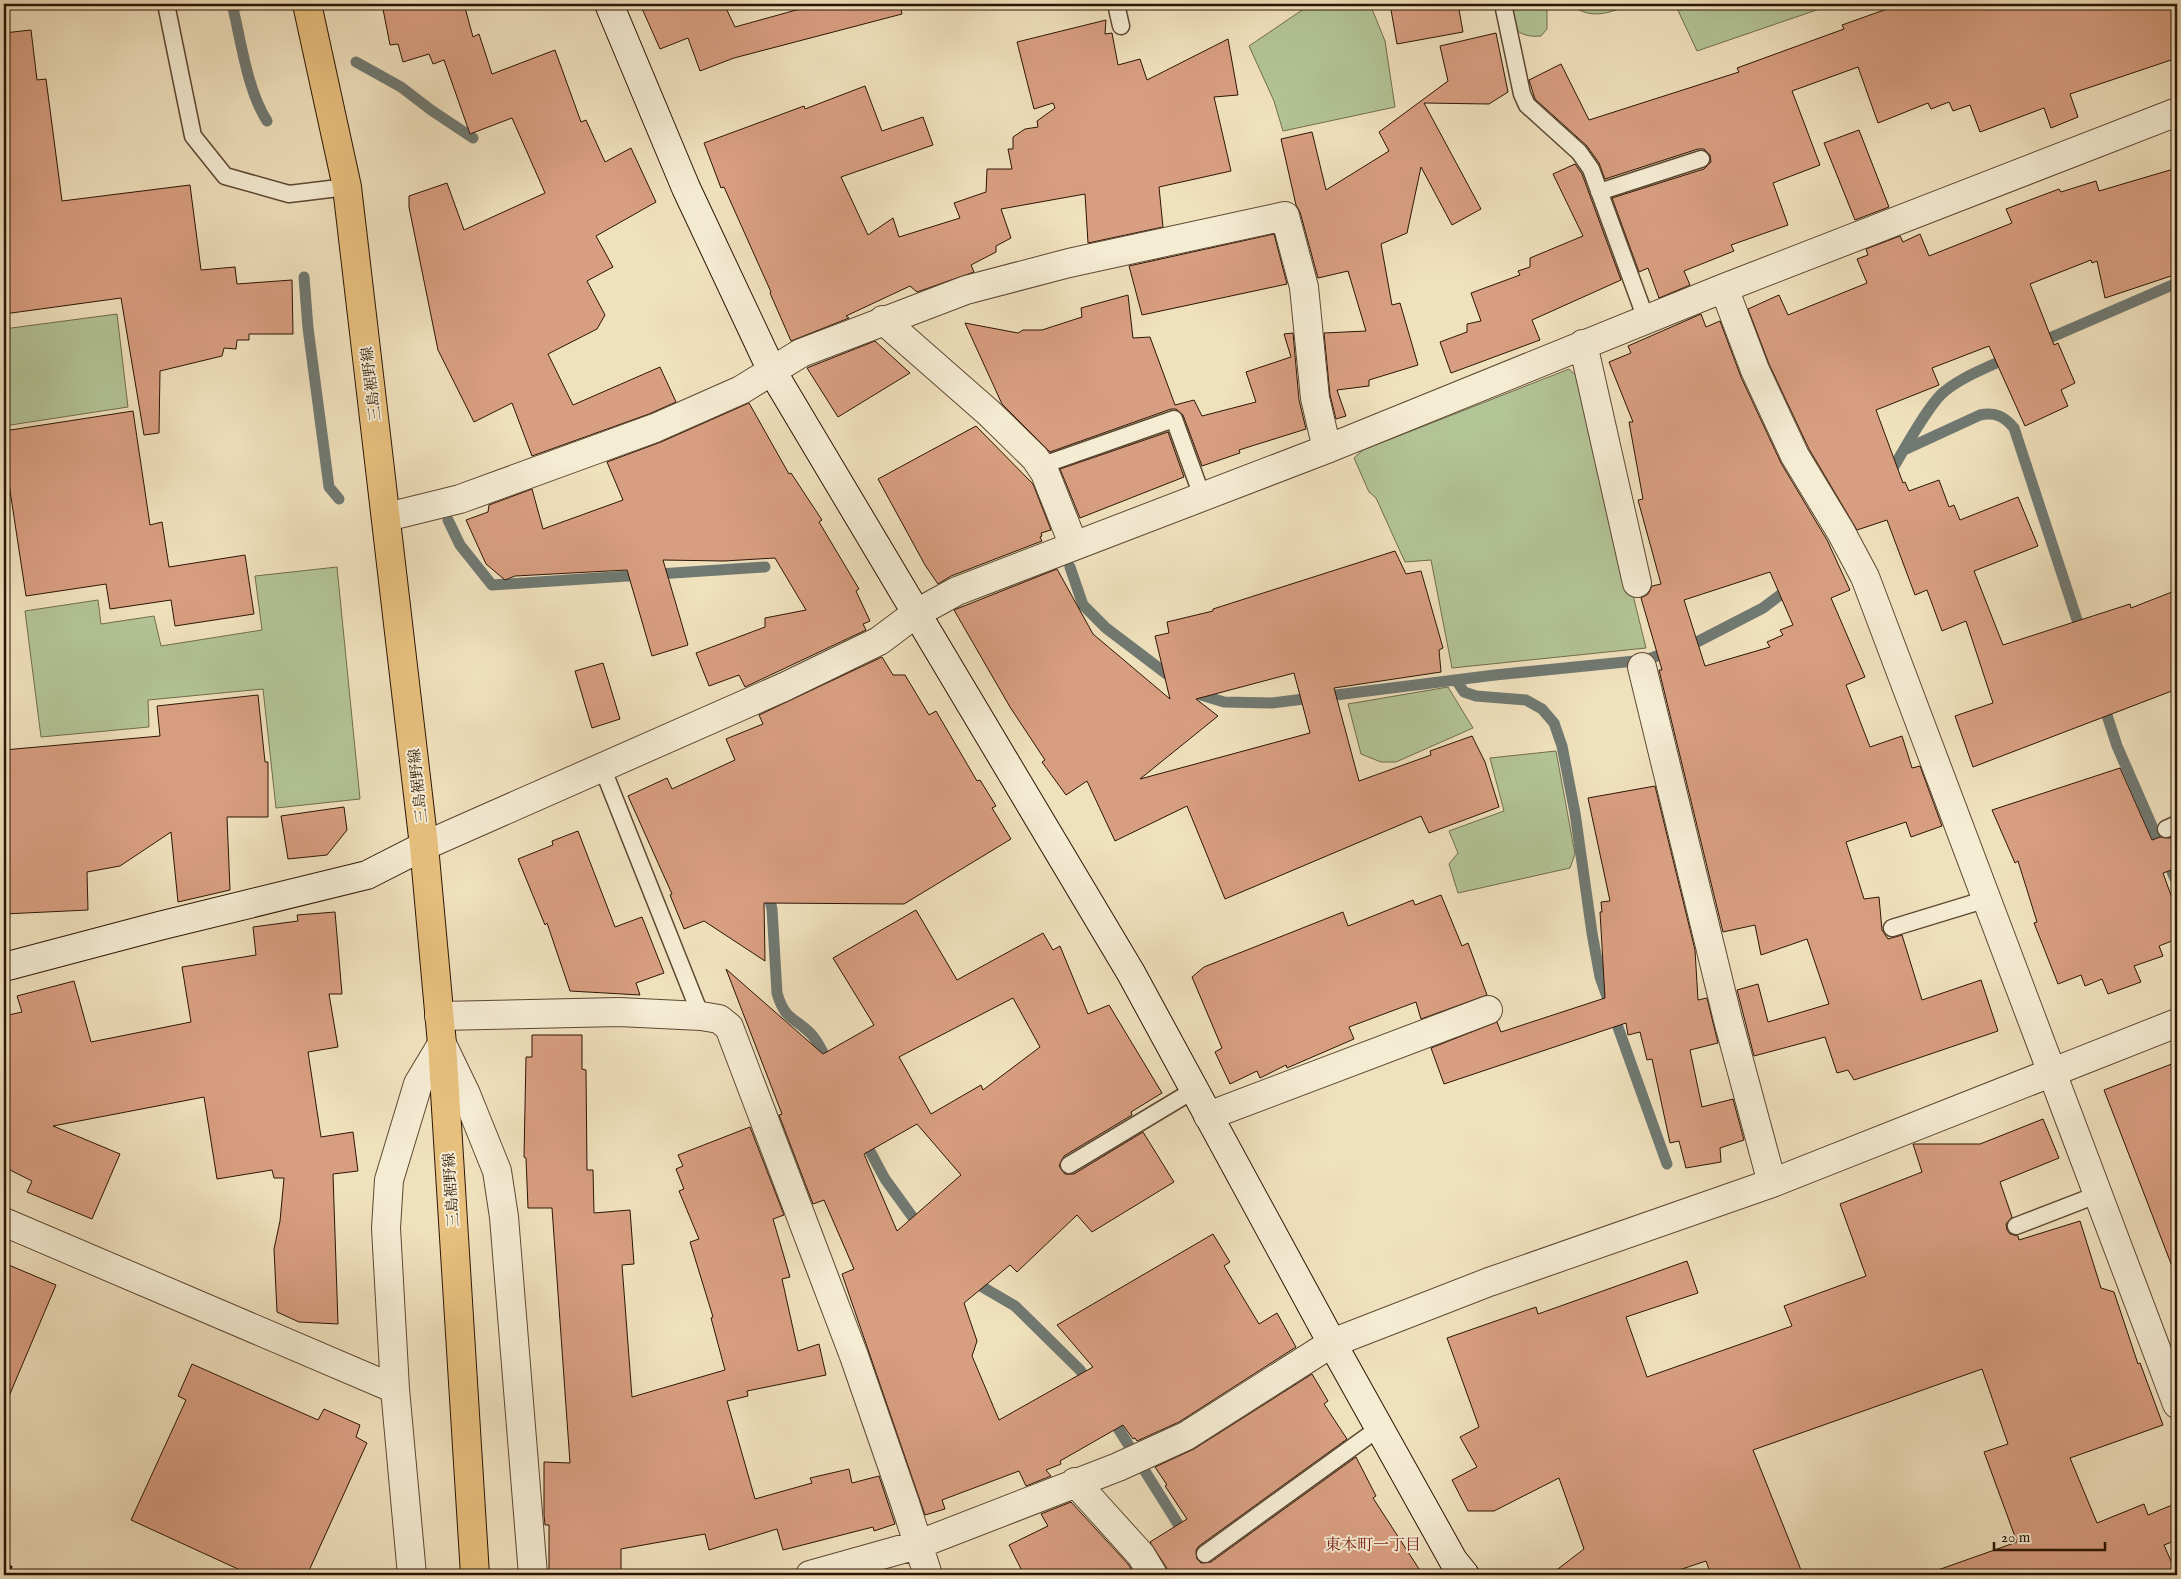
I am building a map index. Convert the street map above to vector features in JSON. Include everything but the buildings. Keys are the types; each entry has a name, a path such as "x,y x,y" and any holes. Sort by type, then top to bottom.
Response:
{"main road":[{"name":"三島裾野線","path":"307,4 346,187 387,517 424,846 442,1044 475,1575"}],"street":[{"path":"609,4 686,188 772,371 1130,973 1332,1344 1453,1560 1465,1575"},
{"path":"4,967 159,926 367,875 424,846 784,687 879,641 915,614 957,591 1327,449 1724,288 2177,112"},
{"path":"387,517 460,499 655,428 741,390 801,354 883,320 966,290 1059,265 1285,216 1304,287 1315,398 1327,449"},
{"path":"1724,288 1755,370 1794,456 1841,532 1865,577 2054,1073 2177,1404"},
{"path":"883,320 989,413 1035,458 1045,473 1074,546"},
{"path":"1583,344 1637,583"},
{"path":"1642,667 1728,1020 1772,1183"},
{"path":"1208,1116 1488,1010"},
{"path":"439,1016 619,1012 702,1016 719,1019 729,1028 854,1356 928,1575"},
{"path":"810,1575 917,1545 1118,1466 1186,1436 1332,1344 1490,1282 1772,1183 2177,1023"},
{"path":"412,1575 395,1389 386,1228 389,1180 418,1084 442,1044"},
{"path":"442,1044 466,1094 496,1171 504,1217 533,1575"},
{"path":"4,1222 395,1389"},
{"path":"1075,1482 1141,1555 1153,1575"}],"lane":[{"path":"166,4 194,136 225,176 289,194 346,187"},
{"path":"1116,4 1121,26"},
{"path":"1503,4 1522,94 1527,105 1579,152 1591,169 1646,319"},
{"path":"1600,192 1701,159"},
{"path":"1040,466 1174,419 1202,496"},
{"path":"602,767 702,1016"},
{"path":"1892,928 1987,898"},
{"path":"1069,1165 1194,1090"},
{"path":"2016,1226 2099,1194"},
{"path":"1205,1554 1379,1428"}],"green space":[{"path":"1311,4 1370,4 1385,41 1395,107 1283,131 1274,101 1249,46"},
{"path":"1507,4 1545,4 1547,8 1547,29 1541,36 1526,35 1516,30 1513,28"},
{"path":"1569,4 1638,4 1611,12 1595,14 1579,10"},
{"path":"1675,4 1834,4 1697,51"},
{"path":"117,314 128,407 4,426 4,329"},
{"path":"1569,369 1580,379 1646,648 1452,668 1431,560 1405,562 1376,498 1369,492 1354,458 1363,450"},
{"path":"337,567 360,799 276,808 263,689 148,700 149,727 41,737 25,611 98,600 101,624 154,616 161,646 262,630 255,576"},
{"path":"1448,687 1473,728 1396,762 1381,762 1361,754 1348,704"},
{"path":"1556,751 1575,854 1570,868 1458,893 1449,864 1458,853 1449,831 1504,811 1490,758"}],"waterway":[{"path":"232,4 254,95 267,121"},
{"path":"356,62 401,87 473,138"},
{"path":"304,277 308,328 329,487 339,499"},
{"path":"2038,343 2177,283"},
{"path":"1888,477 1938,397 1976,372 2010,357"},
{"path":"1904,450 1980,415 1990,414 2003,418 2014,428 2082,635"},
{"path":"448,520 460,545 492,585 765,567"},
{"path":"1070,567 1083,605 1106,628 1176,681"},
{"path":"1191,692 1224,702 1272,703 1495,675 1645,660 1695,643 1763,608 1792,586"},
{"path":"1456,680 1464,692 1476,696 1526,700 1542,709 1554,723 1562,746 1575,813 1600,977 1667,1164"},
{"path":"2103,703 2117,746 2177,883"},
{"path":"767,889 772,909 777,993 780,1002 787,1014 815,1038 829,1068"},
{"path":"863,1138 885,1179 922,1230"},
{"path":"972,1279 1015,1306 1080,1370 1090,1385"},
{"path":"1111,1417 1210,1575"}],"railway":[{"path":"4,1564 24,1575"}],"district":[{"name":"東本町一丁目","path":"1373,1544"}]}
